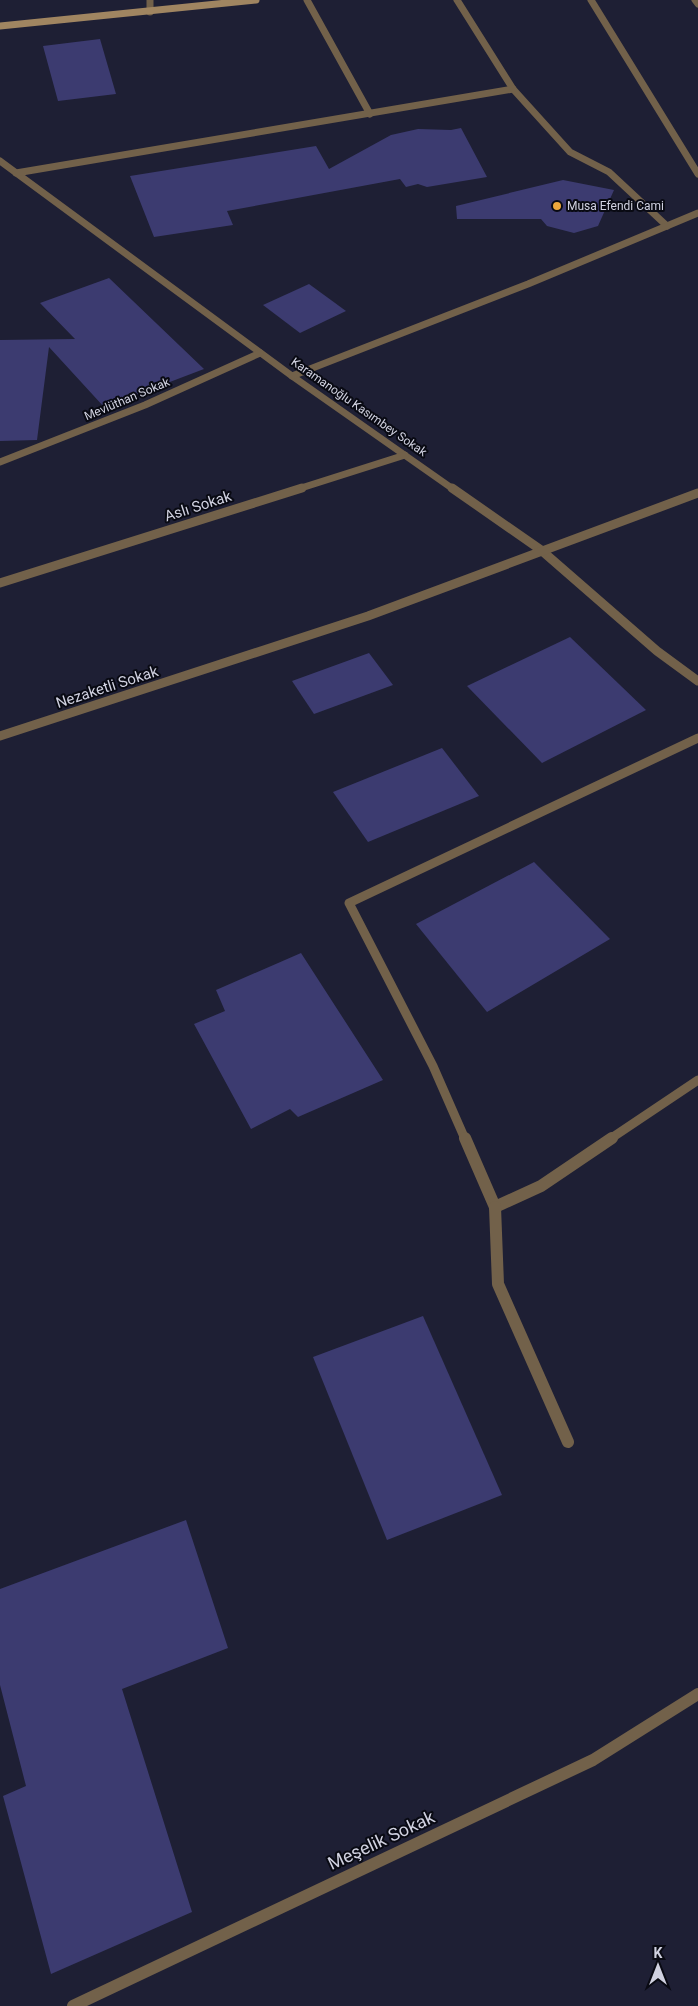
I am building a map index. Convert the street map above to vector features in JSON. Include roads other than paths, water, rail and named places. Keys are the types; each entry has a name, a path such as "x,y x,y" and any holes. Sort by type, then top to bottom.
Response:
{"street":[{"path":"150,0 150,12"},
{"path":"0,26 16,26 256,0"},
{"path":"307,0 370,114"},
{"path":"457,0 513,89 570,152 610,172 667,226"},
{"path":"591,0 698,174"},
{"path":"695,0 698,4"},
{"path":"0,32 16,26"},
{"path":"16,173 513,89"},
{"name":"Karamanoğlu Kasımbey Sokak","path":"0,161 260,353 540,550 657,651 698,681"},
{"path":"292,376 528,284 698,213"},
{"name":"Mevlüthan Sokak","path":"0,462 145,405 260,353"},
{"name":"Aslı Sokak","path":"0,583 405,455"},
{"name":"Nezaketli Sokak","path":"0,736 368,616 540,550 698,493"},
{"path":"568,1442 498,1284 495,1206 433,1066 349,903 698,738"},
{"path":"495,1206 541,1186 698,1080"},
{"name":"Meşelik Sokak","path":"73,2006 593,1760 698,1694"}],"place":[{"name":"Musa Efendi Cami","path":"557,206"}]}
